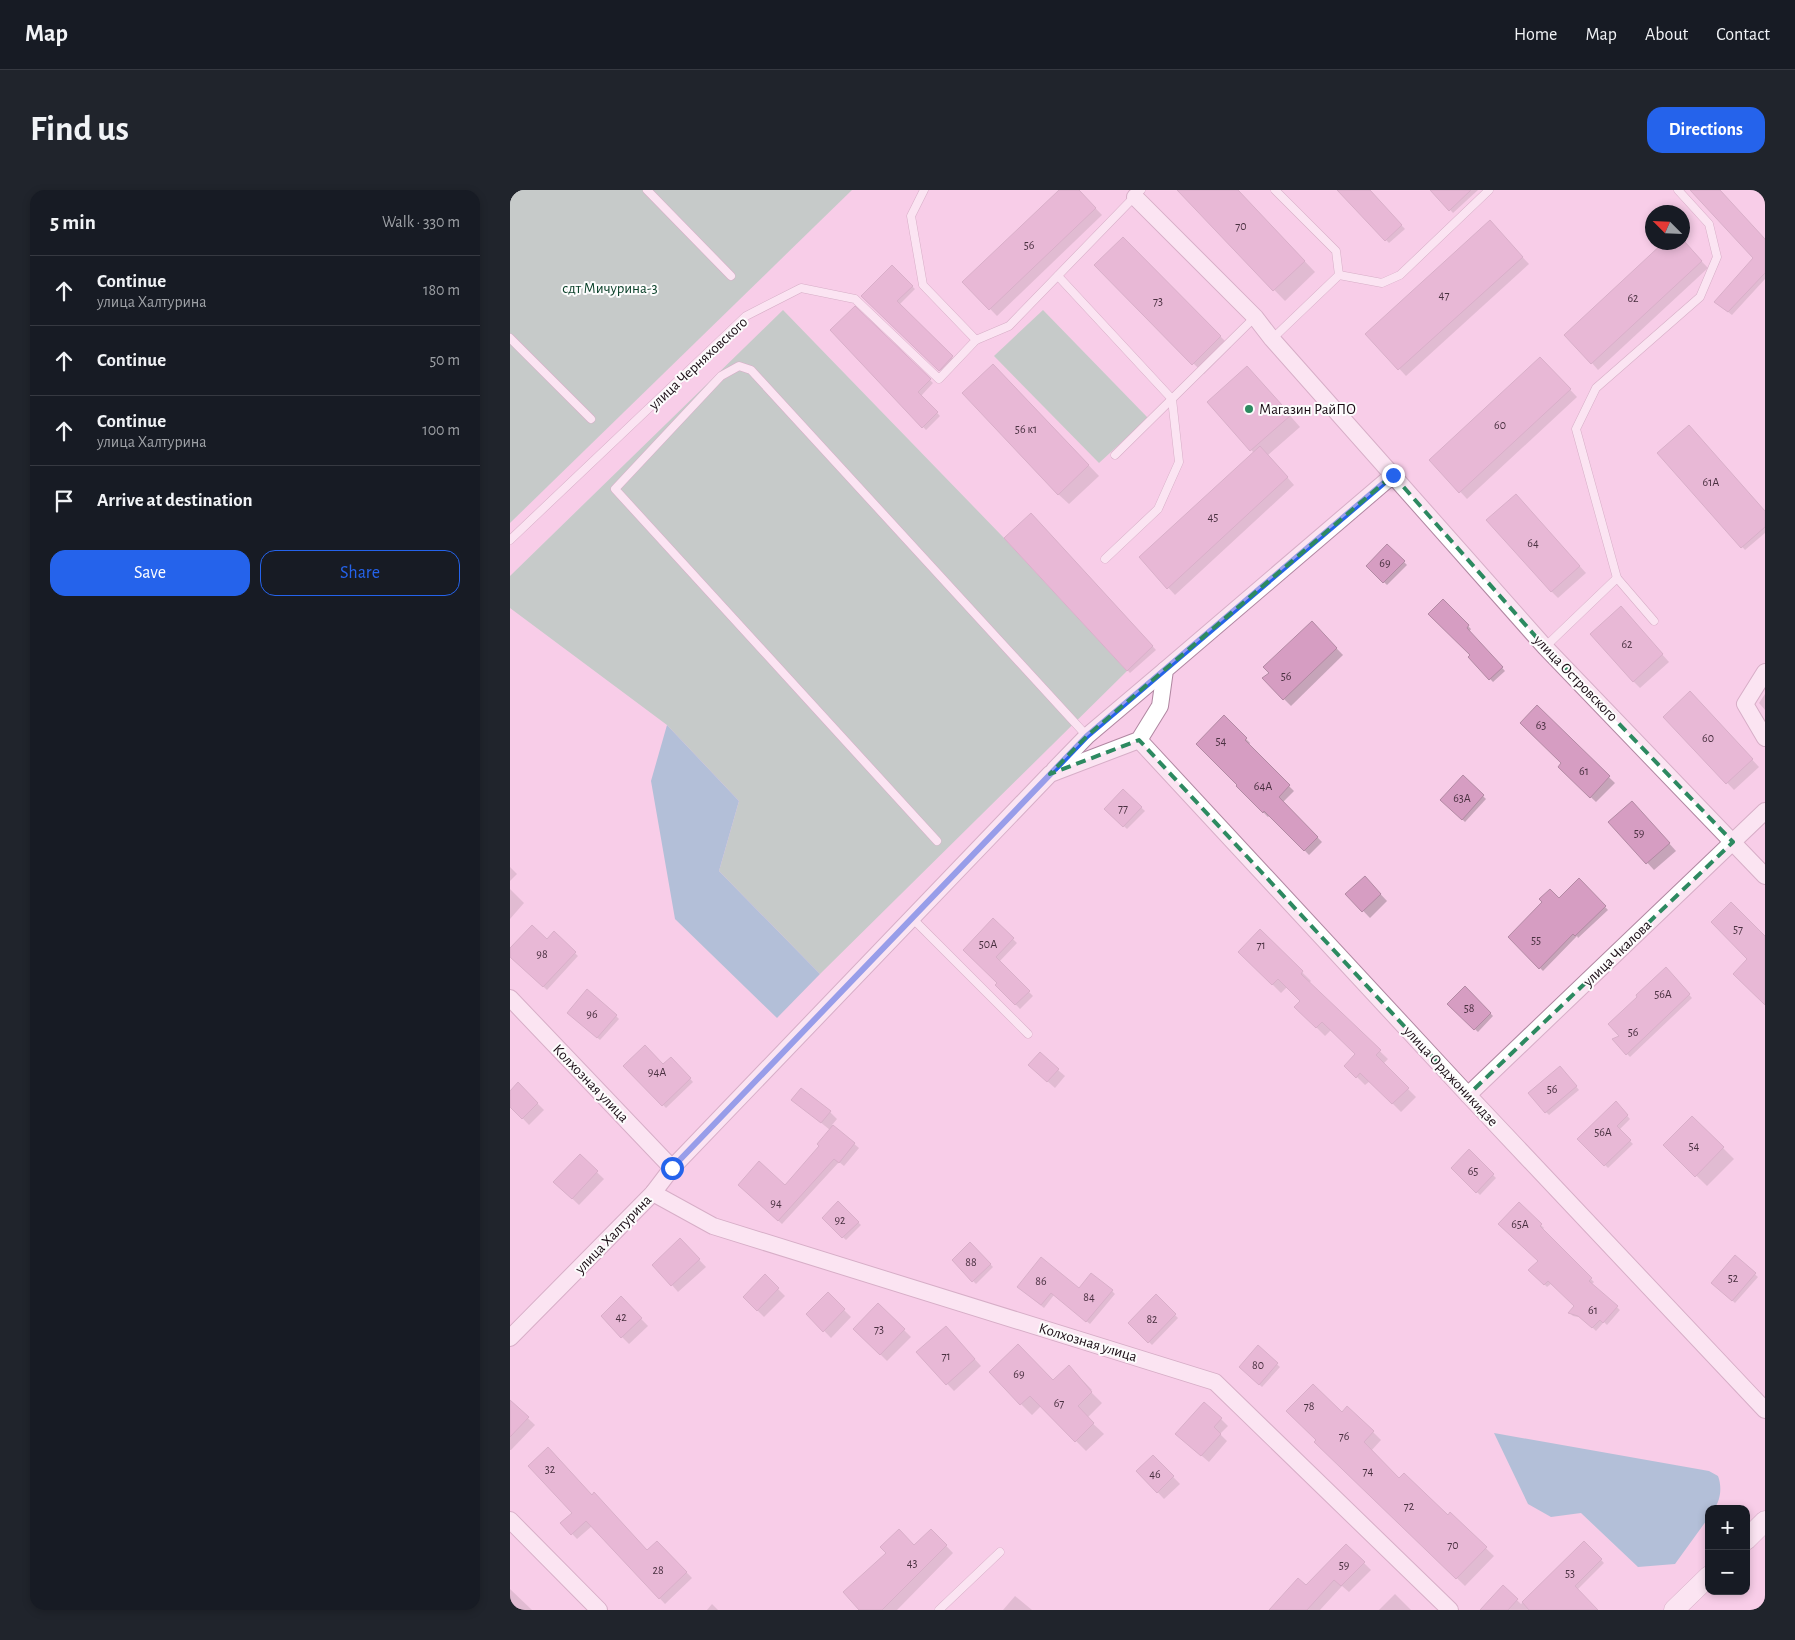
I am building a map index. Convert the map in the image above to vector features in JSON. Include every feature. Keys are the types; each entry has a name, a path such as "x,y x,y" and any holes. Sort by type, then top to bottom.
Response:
{"street":[{"name":"улица Островского","path":"1135,192 1254,317 1545,647 1765,876"},
{"path":"1050,774 1087,736 1393,475"},
{"path":"1139,740 1160,706 1165,670"},
{"path":"1765,672 1745,704 1765,738"},
{"name":"улица Халтурина","path":"510,1338 654,1193 672,1168 1050,774 1139,740"},
{"name":"улица Орджоникидзе","path":"1139,740 1765,1410"},
{"name":"улица Чкалова","path":"1468,1094 1765,811"},
{"name":"Колхозная улица","path":"510,998 672,1168"},
{"name":"Колхозная улица","path":"654,1193 714,1226 1215,1382 1450,1610"},
{"path":"510,1520 600,1610"},
{"path":"1750,1536 1765,1521"},
{"path":"1674,1610 1705,1580"}],"lane":[{"path":"647,190 732,276"},
{"path":"1276,190 1336,251 1339,275"},
{"path":"1339,275 1382,283 1400,275 1490,190"},
{"path":"1654,621 1617,578 1576,429 1596,388 1700,296 1717,257 1709,224 1678,190"},
{"path":"922,191 911,216 923,285 976,340 1009,326 1135,192"},
{"path":"1272,339 1339,275"},
{"path":"1058,276 1172,399 1179,462 1158,509 1105,560"},
{"name":"улица Черняховского","path":"510,540 746,316 801,288 856,299 939,379 976,340"},
{"path":"1115,455 1254,317"},
{"path":"510,338 592,419"},
{"path":"936,841 615,489 721,376 739,366 751,370 1087,736"},
{"path":"1545,647 1617,578"},
{"path":"912,918 1028,1034"},
{"path":"939,1610 1000,1552"}],"highlighted area":[{"path":"1393,475 1545,647 1733,842 1468,1095 1139,740 1050,774 1087,736"}],"green space":[{"name":"сдт Мичурина-3","path":"510,190 852,190 510,523"},
{"path":"783,310 1004,538 1127,671 820,974 719,871 739,801 667,725 510,608 510,576"},
{"path":"1043,310 1148,418 1099,463 994,356"}],"water":[{"path":"667,725 739,801 719,871 820,974 777,1018 675,919 651,781"},
{"path":"1494,1433 1709,1471 1718,1476 1720,1488 1716,1505 1705,1505 1705,1523 1675,1564 1638,1567 1581,1513 1551,1517 1528,1504"}],"building":[{"path":"1059,190 1079,190 1096,208 989,310 962,282"},
{"path":"1177,190 1238,190 1305,261 1273,291"},
{"path":"1337,190 1370,190 1402,225 1385,241"},
{"path":"1430,190 1471,190 1449,211"},
{"path":"1690,190 1720,190 1765,239 1765,273 1728,312 1714,302 1753,258"},
{"path":"1490,220 1523,257 1398,370 1365,334"},
{"path":"1123,237 1221,336 1192,365 1094,265"},
{"path":"1690,248 1702,261 1591,364 1564,335 1655,250 1690,250"},
{"path":"892,265 913,286 897,301 953,356 939,371 861,296"},
{"path":"855,306 931,379 918,392 938,412 922,428 830,330"},
{"path":"1540,357 1571,389 1459,493 1429,460"},
{"path":"993,364 1089,465 1058,495 962,393"},
{"name":"Магазин РайПО","path":"1247,366 1291,415 1250,451 1207,402"},
{"path":"1689,425 1765,511 1765,527 1741,548 1657,453"},
{"path":"1260,446 1288,477 1167,589 1139,557"},
{"path":"1516,494 1580,566 1551,592 1486,520"},
{"path":"1031,513 1153,646 1127,671 1004,538"},
{"path":"1387,544 1405,561 1383,583 1366,566"},
{"path":"1443,599 1469,625 1467,628 1503,667 1489,680 1468,657 1470,655 1428,614"},
{"path":"1621,606 1663,654 1633,682 1590,634"},
{"path":"1312,621 1337,648 1283,700 1262,678 1269,673 1263,667"},
{"path":"1690,691 1753,759 1726,784 1663,717"},
{"path":"1537,705 1610,776 1590,798 1558,767 1561,763 1520,723"},
{"path":"1224,715 1247,738 1245,740 1290,785 1279,797 1318,837 1304,851 1264,811 1263,813 1196,744"},
{"path":"1463,775 1484,795 1462,820 1440,800"},
{"path":"1123,789 1142,807 1123,827 1104,809"},
{"path":"1632,801 1670,843 1646,864 1608,822"},
{"path":"1365,876 1381,894 1362,912 1345,894"},
{"path":"1579,878 1606,906 1575,936 1573,934 1539,969 1508,937 1542,902 1539,899 1550,889 1559,898"},
{"path":"1731,902 1765,936 1765,1005 1733,974 1747,959 1711,922"},
{"path":"993,918 1014,938 996,957 1030,991 1015,1005 995,985 997,983 963,950"},
{"path":"532,925 547,939 554,931 576,952 543,987 510,957 510,948"},
{"path":"1260,929 1303,971 1301,974 1381,1050 1376,1055 1409,1088 1392,1104 1360,1073 1356,1078 1344,1066 1355,1054 1322,1022 1316,1028 1294,1007 1300,1001 1278,979 1272,985 1238,952"},
{"path":"1666,967 1690,994 1626,1055 1612,1039 1619,1036 1608,1024"},
{"path":"1465,986 1491,1013 1474,1030 1447,1004"},
{"path":"587,989 617,1015 597,1038 567,1013"},
{"path":"645,1045 663,1064 671,1057 691,1078 662,1106 623,1066"},
{"path":"1040,1052 1059,1069 1047,1082 1028,1065"},
{"path":"1560,1066 1577,1086 1545,1113 1528,1093"},
{"path":"518,1082 538,1103 522,1119 510,1107 510,1091"},
{"path":"801,1088 831,1111 821,1123 791,1100"},
{"path":"1616,1101 1628,1115 1617,1126 1631,1140 1604,1166 1577,1139"},
{"path":"1692,1116 1724,1147 1695,1177 1663,1145"},
{"path":"833,1125 855,1143 839,1163 834,1159 778,1221 738,1185 759,1161 785,1185 819,1146 817,1144"},
{"path":"1469,1149 1494,1174 1476,1193 1451,1168"},
{"path":"580,1154 598,1171 572,1199 553,1182"},
{"path":"838,1201 859,1222 842,1238 822,1218"},
{"path":"1519,1202 1592,1278 1589,1281 1618,1306 1603,1323 1600,1320 1592,1328 1578,1316 1568,1313 1574,1306 1548,1281 1544,1285 1528,1270 1538,1261 1498,1224"},
{"path":"680,1238 700,1259 671,1286 652,1265"},
{"path":"970,1242 991,1264 972,1282 952,1260"},
{"path":"1735,1255 1756,1273 1732,1301 1711,1283"},
{"path":"1041,1257 1079,1288 1091,1273 1113,1290 1086,1322 1051,1293 1041,1305 1017,1287"},
{"path":"765,1274 779,1288 757,1311 743,1297"},
{"path":"828,1292 845,1309 823,1332 806,1314"},
{"path":"1156,1294 1176,1314 1148,1343 1128,1323"},
{"path":"621,1296 642,1318 621,1338 601,1316"},
{"path":"878,1303 905,1329 880,1355 853,1329"},
{"path":"946,1326 975,1359 946,1385 916,1352"},
{"path":"1018,1344 1053,1380 1069,1365 1092,1392 1078,1406 1094,1423 1075,1442 1030,1396 1020,1405 989,1372"},
{"path":"1258,1345 1278,1363 1259,1385 1239,1367"},
{"path":"1313,1384 1342,1412 1347,1406 1374,1431 1364,1442 1399,1478 1404,1473 1448,1515 1450,1512 1487,1547 1456,1579 1314,1442 1316,1440 1286,1411"},
{"path":"510,1400 529,1417 510,1437"},
{"path":"1204,1402 1222,1418 1214,1427 1221,1434 1201,1456 1175,1434"},
{"path":"548,1447 592,1495 594,1492 647,1550 657,1541 687,1572 659,1599 586,1521 571,1535 560,1523 572,1513 528,1466"},
{"path":"1153,1455 1174,1476 1157,1493 1136,1471"},
{"path":"899,1529 914,1545 931,1529 947,1545 882,1610 859,1610 843,1592 886,1553 880,1547"},
{"path":"1584,1541 1602,1559 1575,1586 1598,1610 1529,1610 1522,1602"},
{"path":"1346,1544 1365,1562 1341,1586 1334,1580 1307,1610 1269,1610 1298,1578 1306,1585"},
{"path":"1503,1585 1518,1599 1508,1610 1480,1610"}],"place":[{"name":"Магазин РайПО","path":"1249,409"}],"route":[{"path":"672,1168 1087,736 1393,475"}]}
